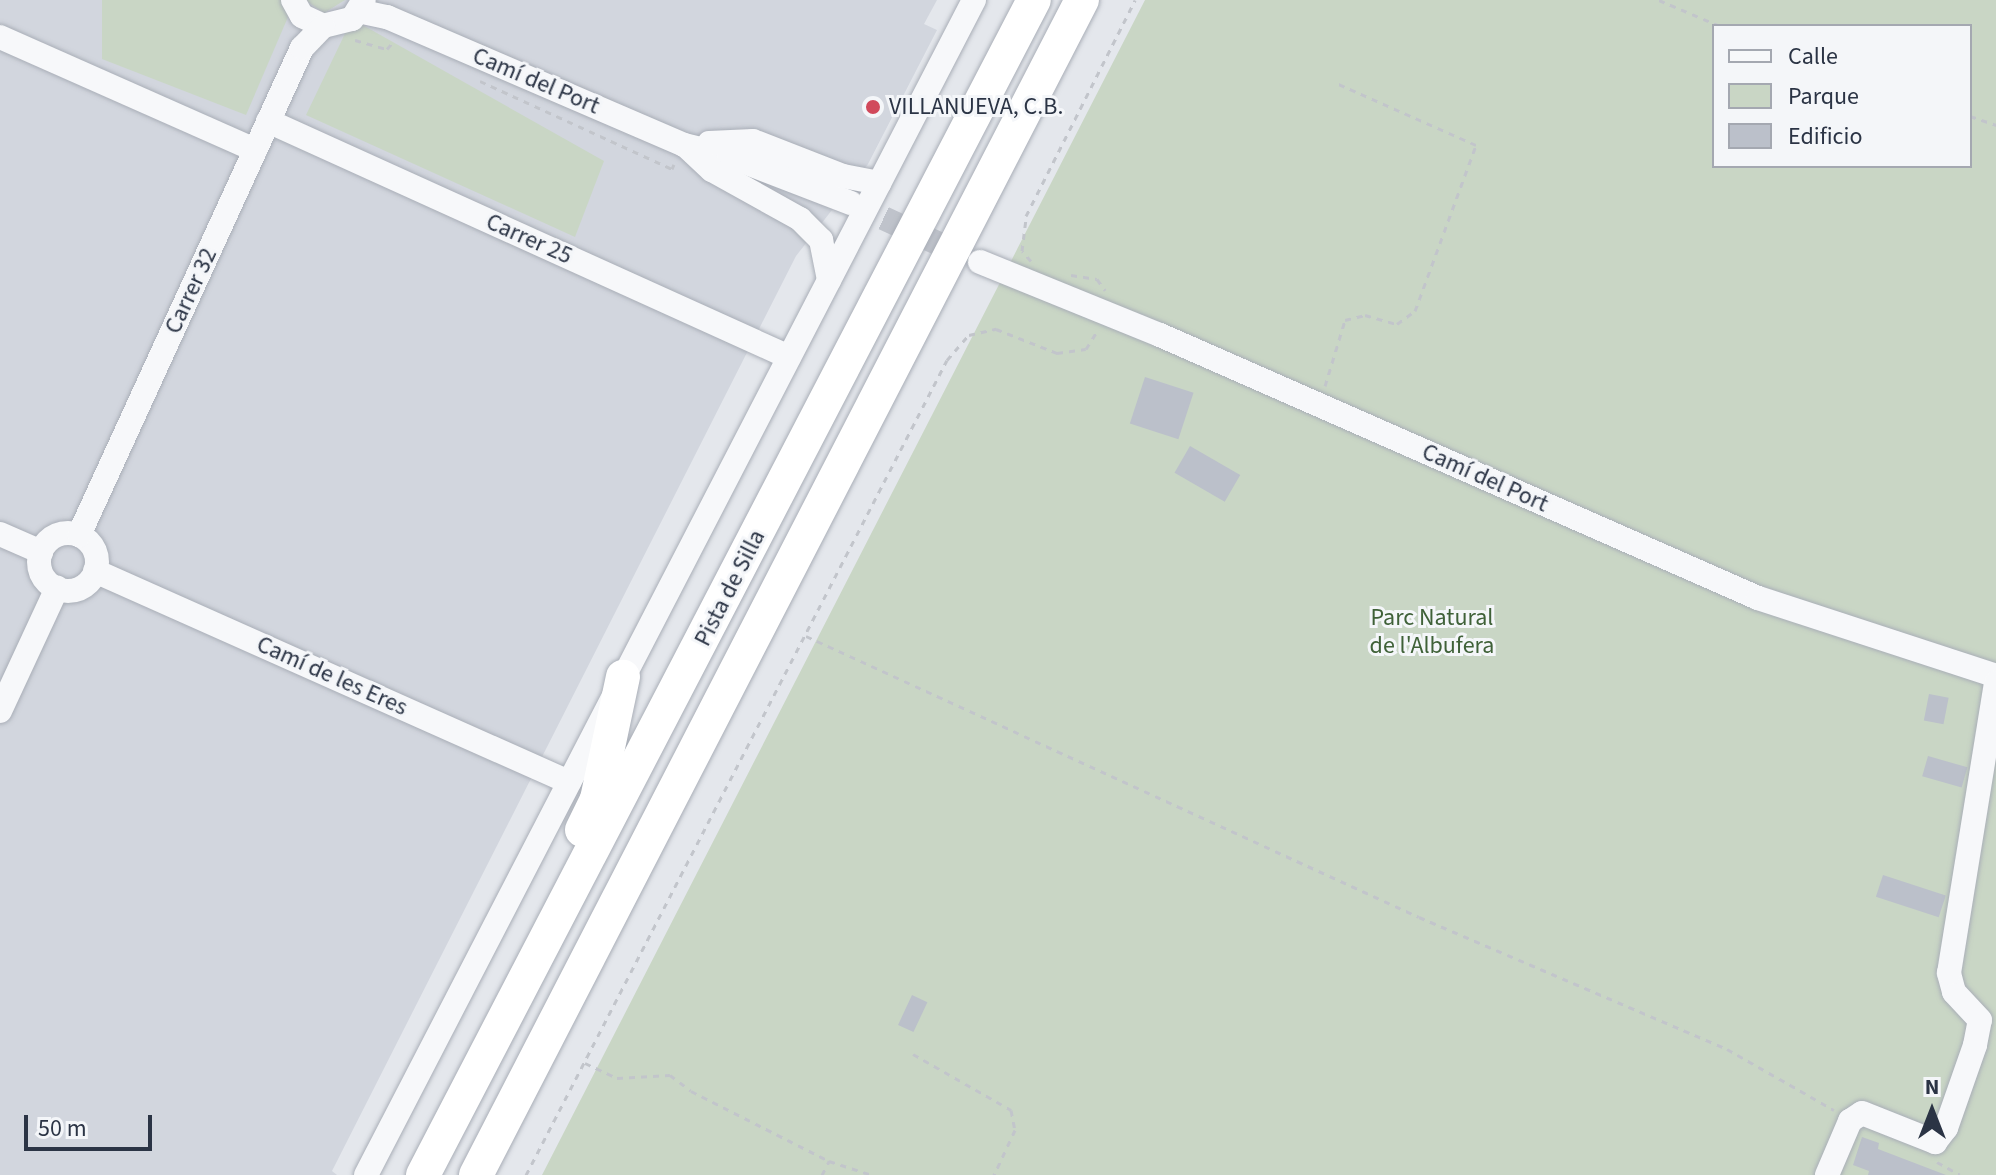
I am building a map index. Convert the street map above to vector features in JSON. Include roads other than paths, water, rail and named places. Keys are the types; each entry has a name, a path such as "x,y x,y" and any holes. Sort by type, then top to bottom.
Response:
{"highway":[{"name":"Pista de Silla","path":"423,1175 1034,0"},
{"name":"Pista de Silla","path":"476,1175 1082,0"},
{"path":"515,997 527,943 597,799 623,677"}],"street":[{"path":"366,1175 974,0"},
{"path":"306,14 343,24 370,7"},
{"name":"Camí del Port","path":"370,7 684,145 729,156 851,203"},
{"name":"Carrer 32","path":"79,535 302,48 306,14"},
{"path":"0,37 255,150"},
{"name":"Carrer 25","path":"268,121 789,357"},
{"name":"Camí del Port","path":"684,145 753,141 843,176 879,183"},
{"name":"Camí del Port","path":"684,145 712,170 800,219 821,240 829,280"},
{"name":"Camí del Port","path":"980,262 1107,313 1758,598 1996,676"},
{"path":"0,534 41,552"},
{"path":"61,534 79,535 94,547 95,571 80,588 57,588 41,571 41,552 61,534"},
{"name":"Camí de les Eres","path":"95,571 569,782"},
{"path":"0,711 57,588"},
{"path":"1827,1175 1850,1121 1862,1113 1877,1115 1923,1141 1935,1142 1946,1128 1975,1045 1980,1020 1954,992 1949,973 1996,683"}],"tunnel":[{"path":"851,203 965,256"}],"place":[{"name":"VILLANUEVA, C.B.","path":"873,107"}],"park label":[{"name":"Parc Natural de l'Albufera","path":"1432,632"}]}
